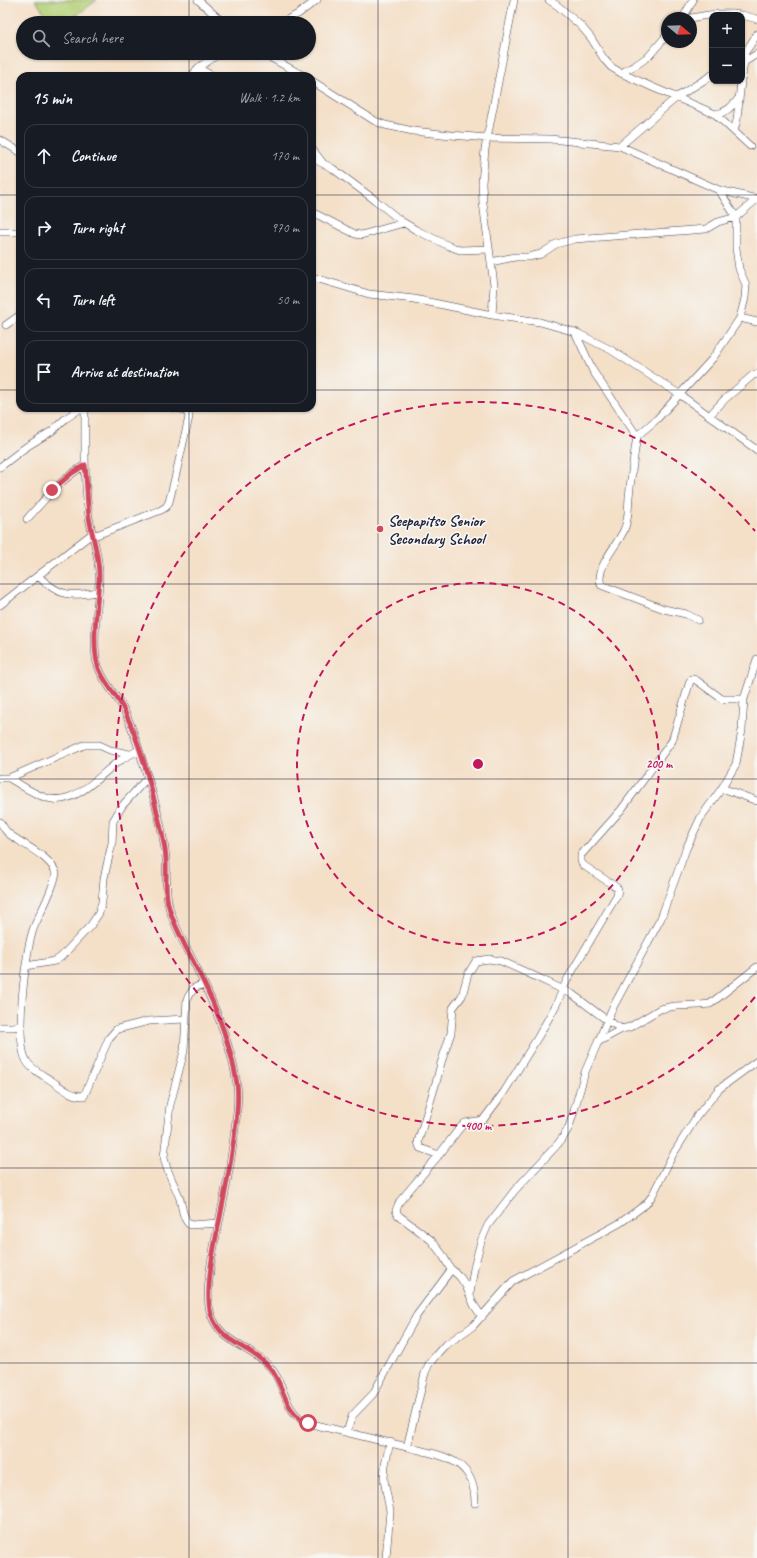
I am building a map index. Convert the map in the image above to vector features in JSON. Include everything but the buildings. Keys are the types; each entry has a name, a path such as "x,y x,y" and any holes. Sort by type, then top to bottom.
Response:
{"street":[{"path":"198,0 216,16"},
{"path":"294,16 317,0"},
{"path":"492,315 494,285 482,203 482,183 485,149 514,0"},
{"path":"549,0 581,26 604,58 621,73 715,114 750,146"},
{"path":"686,12 693,0"},
{"path":"697,17 709,15"},
{"path":"745,16 757,18"},
{"path":"745,55 750,43 757,34"},
{"path":"621,73 649,56 661,42"},
{"path":"745,57 757,54"},
{"path":"195,72 198,68 210,60"},
{"path":"275,60 297,72"},
{"path":"198,68 206,72"},
{"path":"620,146 677,97 709,77"},
{"path":"316,84 375,121 385,125 413,130 488,138 550,139 620,146 719,190 757,199"},
{"path":"734,131 738,120 741,84"},
{"path":"715,114 722,114 727,111 739,98"},
{"path":"0,140 16,150"},
{"path":"316,154 323,164"},
{"path":"316,160 332,168 404,223 449,246 466,250 489,249"},
{"path":"698,620 686,614 664,610 606,587 601,584 599,579 604,564 624,530 628,518 629,497 637,436 657,419 713,358 740,318 745,298 746,285 739,269 736,248 736,217 719,190"},
{"path":"491,262 541,254 556,244 575,239 706,228 718,222 736,217 757,199"},
{"path":"316,214 355,234 361,235 404,223"},
{"path":"0,232 16,232"},
{"path":"316,278 369,294 414,299 492,315 540,322 575,332 611,350 679,394 757,450"},
{"path":"6,325 16,318"},
{"path":"740,318 757,322"},
{"path":"575,332 592,371 637,436"},
{"path":"710,415 725,399 753,375 757,374"},
{"path":"0,467 26,447 52,431 65,419 76,412"},
{"path":"85,412 85,465 90,517 98,562 99,578 97,592 96,657 99,668 122,706 148,777 166,858 166,888 170,910 204,984 227,1042 238,1092 233,1151 212,1255 209,1306 215,1323 229,1339 269,1366 276,1377 286,1401 298,1417 308,1423 446,1457 466,1470 472,1480 475,1493 475,1503"},
{"path":"0,605 93,535 166,507 176,478 189,417 187,412"},
{"path":"26,519 52,490 72,473 85,465"},
{"path":"38,576 49,587 67,594 80,595 97,592"},
{"path":"470,1293 474,1268 481,1241 488,1224 515,1190 557,1145 569,1127 585,1072 612,1009 661,918 686,848 701,816 722,788 736,764 742,730 744,700 757,659"},
{"path":"482,1317 474,1305 470,1293 460,1277 451,1270 431,1240 401,1218 396,1210 400,1201 439,1156 459,1129 465,1123 483,1120 504,1092 556,1006 562,990 618,892 616,887 583,865 580,861 581,855 621,810 672,741 690,681 692,679 696,680 725,699 744,700"},
{"path":"0,778 9,778 84,745 99,745 110,750 129,754"},
{"path":"9,778 48,799 59,800 84,790 116,763 129,754 139,750"},
{"path":"26,966 55,961 97,918 102,902 104,878 112,843 113,821 122,806 148,777"},
{"path":"722,788 757,801"},
{"path":"1,824 9,834 31,848 53,866 56,874 46,905 34,928 26,959 21,1026 22,1045 26,1060 33,1068 74,1095 83,1096 85,1095 109,1038 117,1029 150,1021 185,1019"},
{"path":"439,1156 420,1148 418,1142 437,1079 440,1063 452,1033 453,1008 462,996 471,968 476,961 489,959 501,961 580,999 608,1021 622,1029"},
{"path":"598,1042 622,1029 630,1027 653,1012 667,1007 710,1004 757,967"},
{"path":"204,984 199,985 190,992 187,999 184,1051 170,1105 164,1157 165,1165 180,1198 186,1222 190,1225 219,1223"},
{"path":"0,1027 21,1026"},
{"path":"408,1447 417,1402 429,1364 444,1346 468,1331 482,1317 502,1291 519,1276 620,1223 646,1204 652,1196 672,1156 697,1116 719,1089 757,1061"},
{"path":"347,1432 352,1416 373,1394 417,1315 451,1270"},
{"path":"386,1558 390,1511 384,1480 385,1465 390,1442"}],"green space":[{"path":"35,0 97,0 75,16 47,16"}],"place":[{"name":"Seepapitso Senior Secondary School","path":"380,529"}],"route":[{"path":"52,490 72,473 85,465 90,517 97,550 99,578 97,592 96,657 99,668 122,706 148,777 166,858 166,888 170,910 211,998 227,1042 237,1081 238,1102 233,1151 212,1255 209,1298 211,1314 215,1323 224,1335 269,1366 276,1377 286,1401 301,1420 308,1423"}]}
